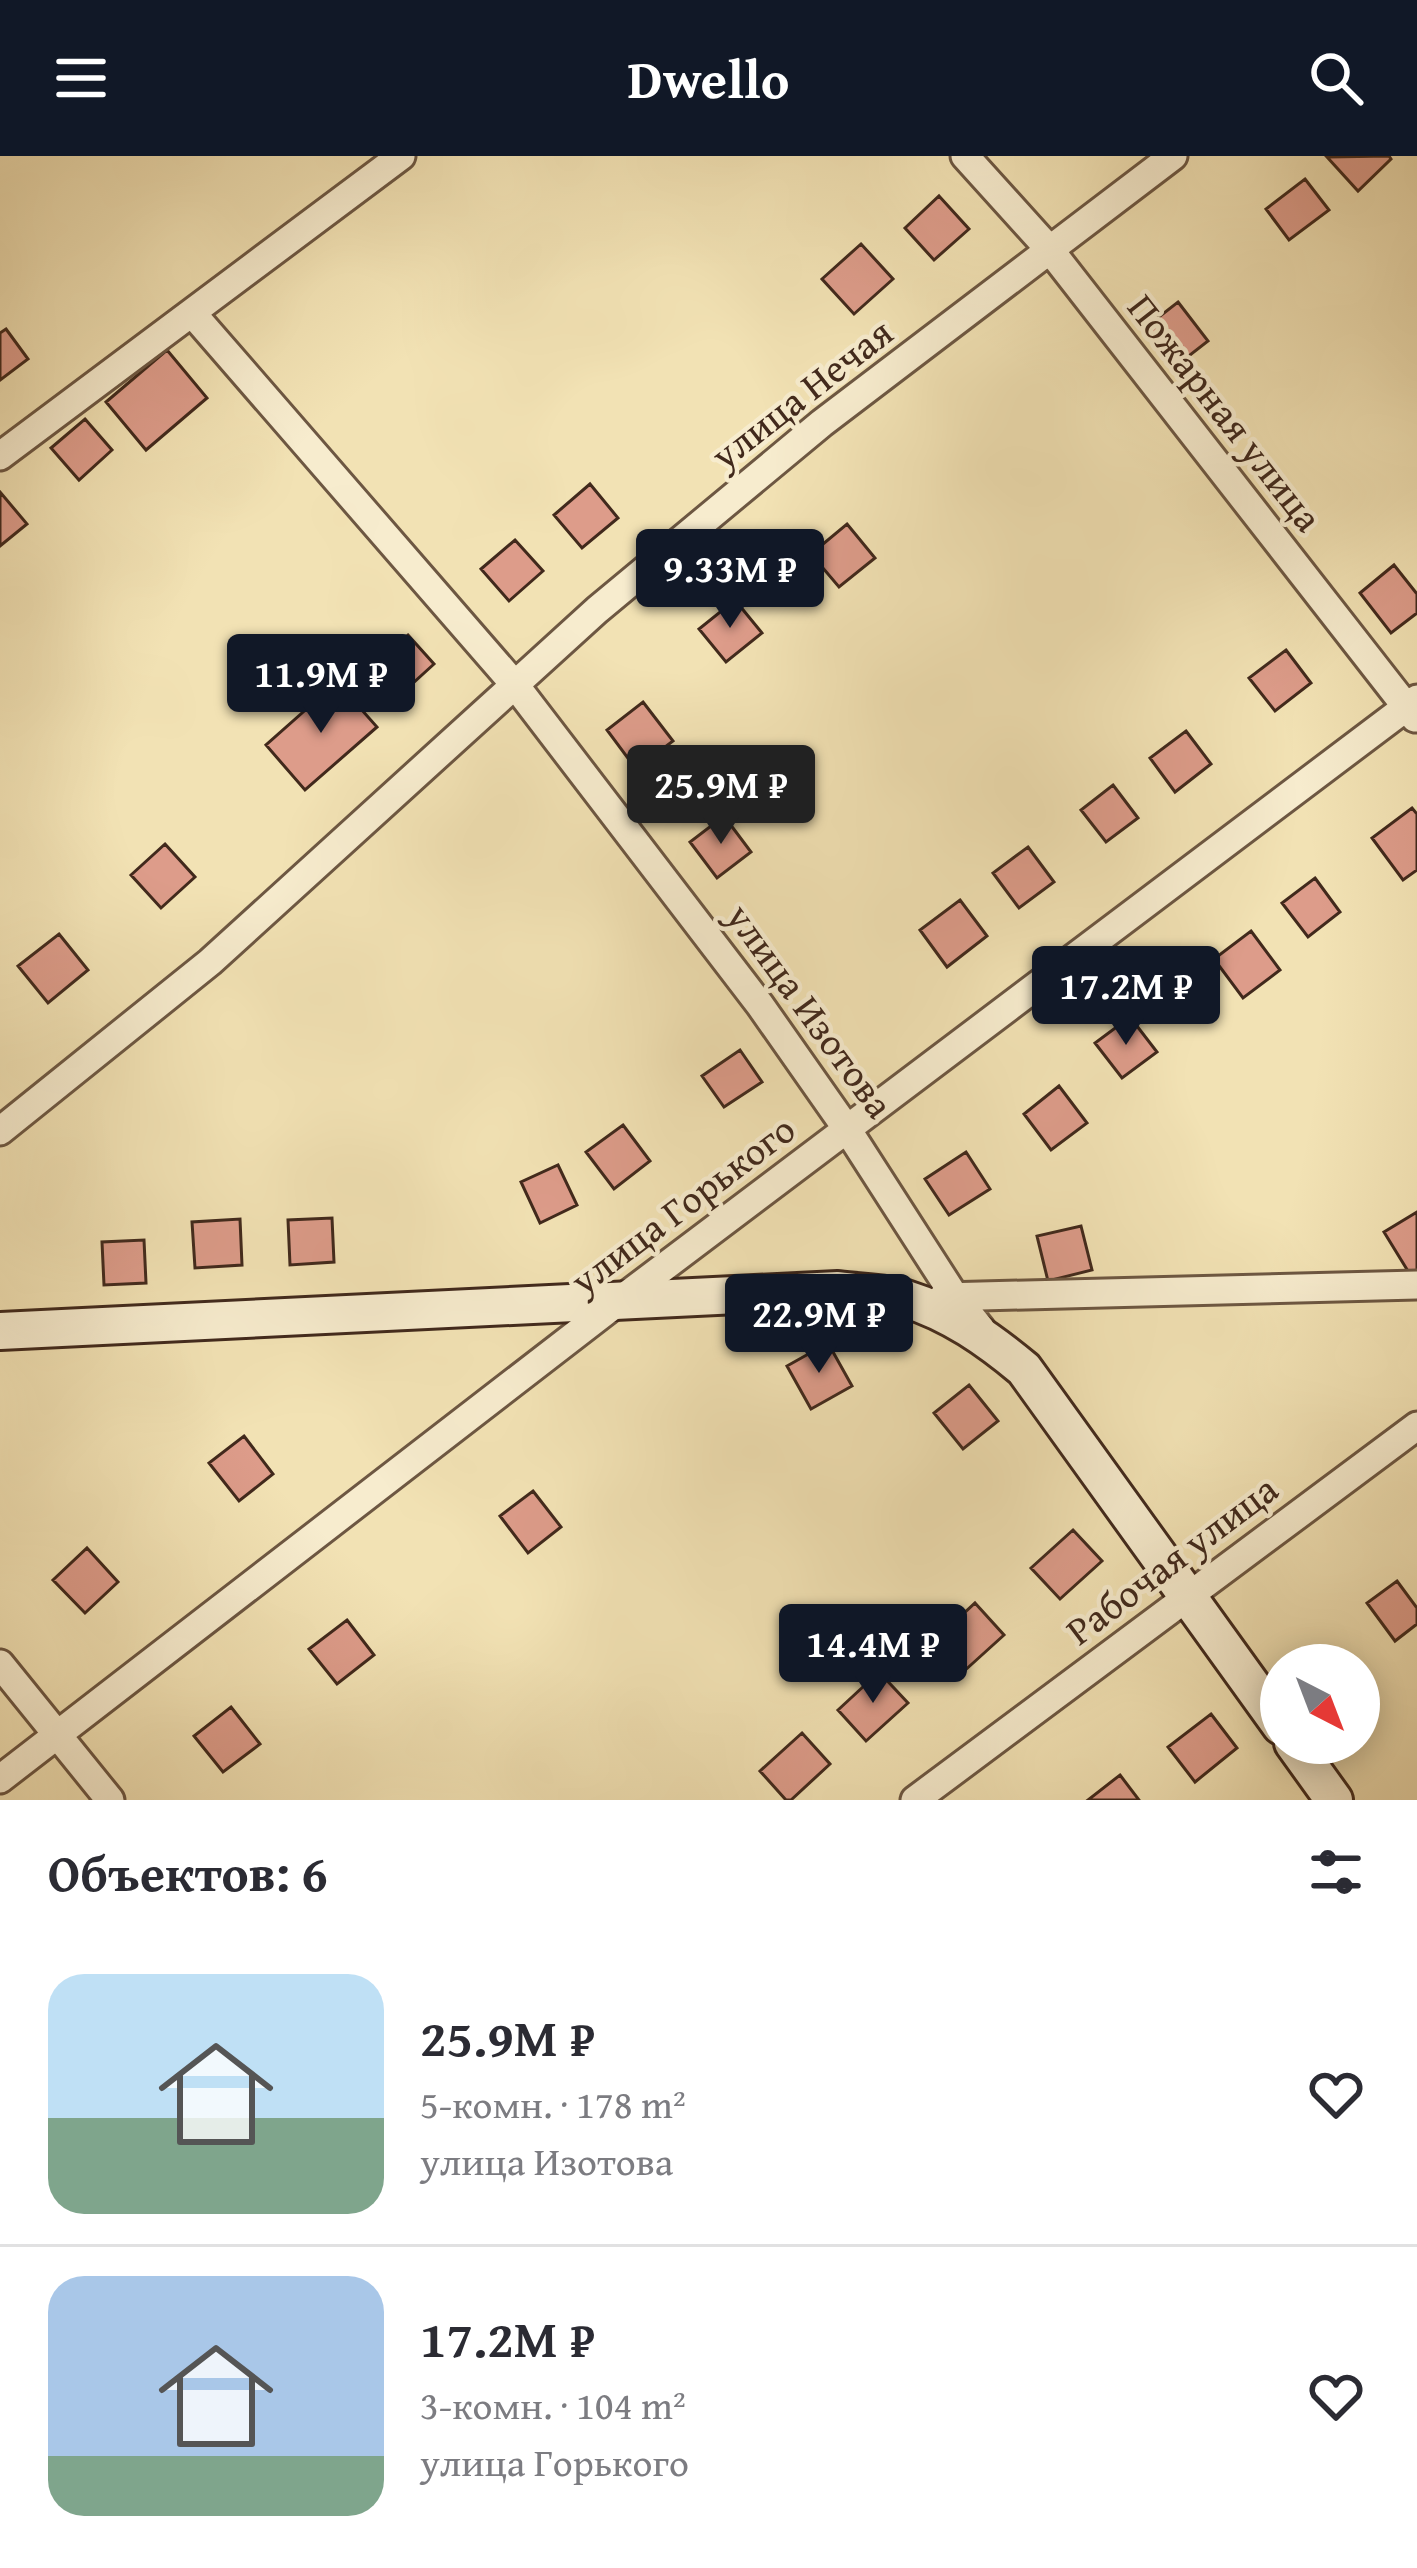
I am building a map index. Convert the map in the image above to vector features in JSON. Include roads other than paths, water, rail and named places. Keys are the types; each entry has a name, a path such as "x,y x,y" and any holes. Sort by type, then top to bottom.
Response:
{"main road":[{"path":"0,1330 838,1290 903,1298 953,1318 991,1341"},
{"name":"улица Изотова","path":"991,1341 1024,1369 1260,1697"},
{"path":"1308,1764 1334,1800"}],"street":[{"path":"0,456 401,156"},
{"name":"Пожарная улица","path":"965,156 1050,250 1413,709"},
{"name":"улица Нечая","path":"0,1131 210,962 597,610 822,423 1173,156"},
{"name":"улица Изотова","path":"192,313 515,685 760,1005 955,1297 991,1341"},
{"name":"улица Горького","path":"0,1779 619,1301 1413,709"},
{"path":"903,1298 1417,1285"},
{"name":"Рабочая улица","path":"915,1800 1417,1426"},
{"path":"0,1664 110,1800"}]}
